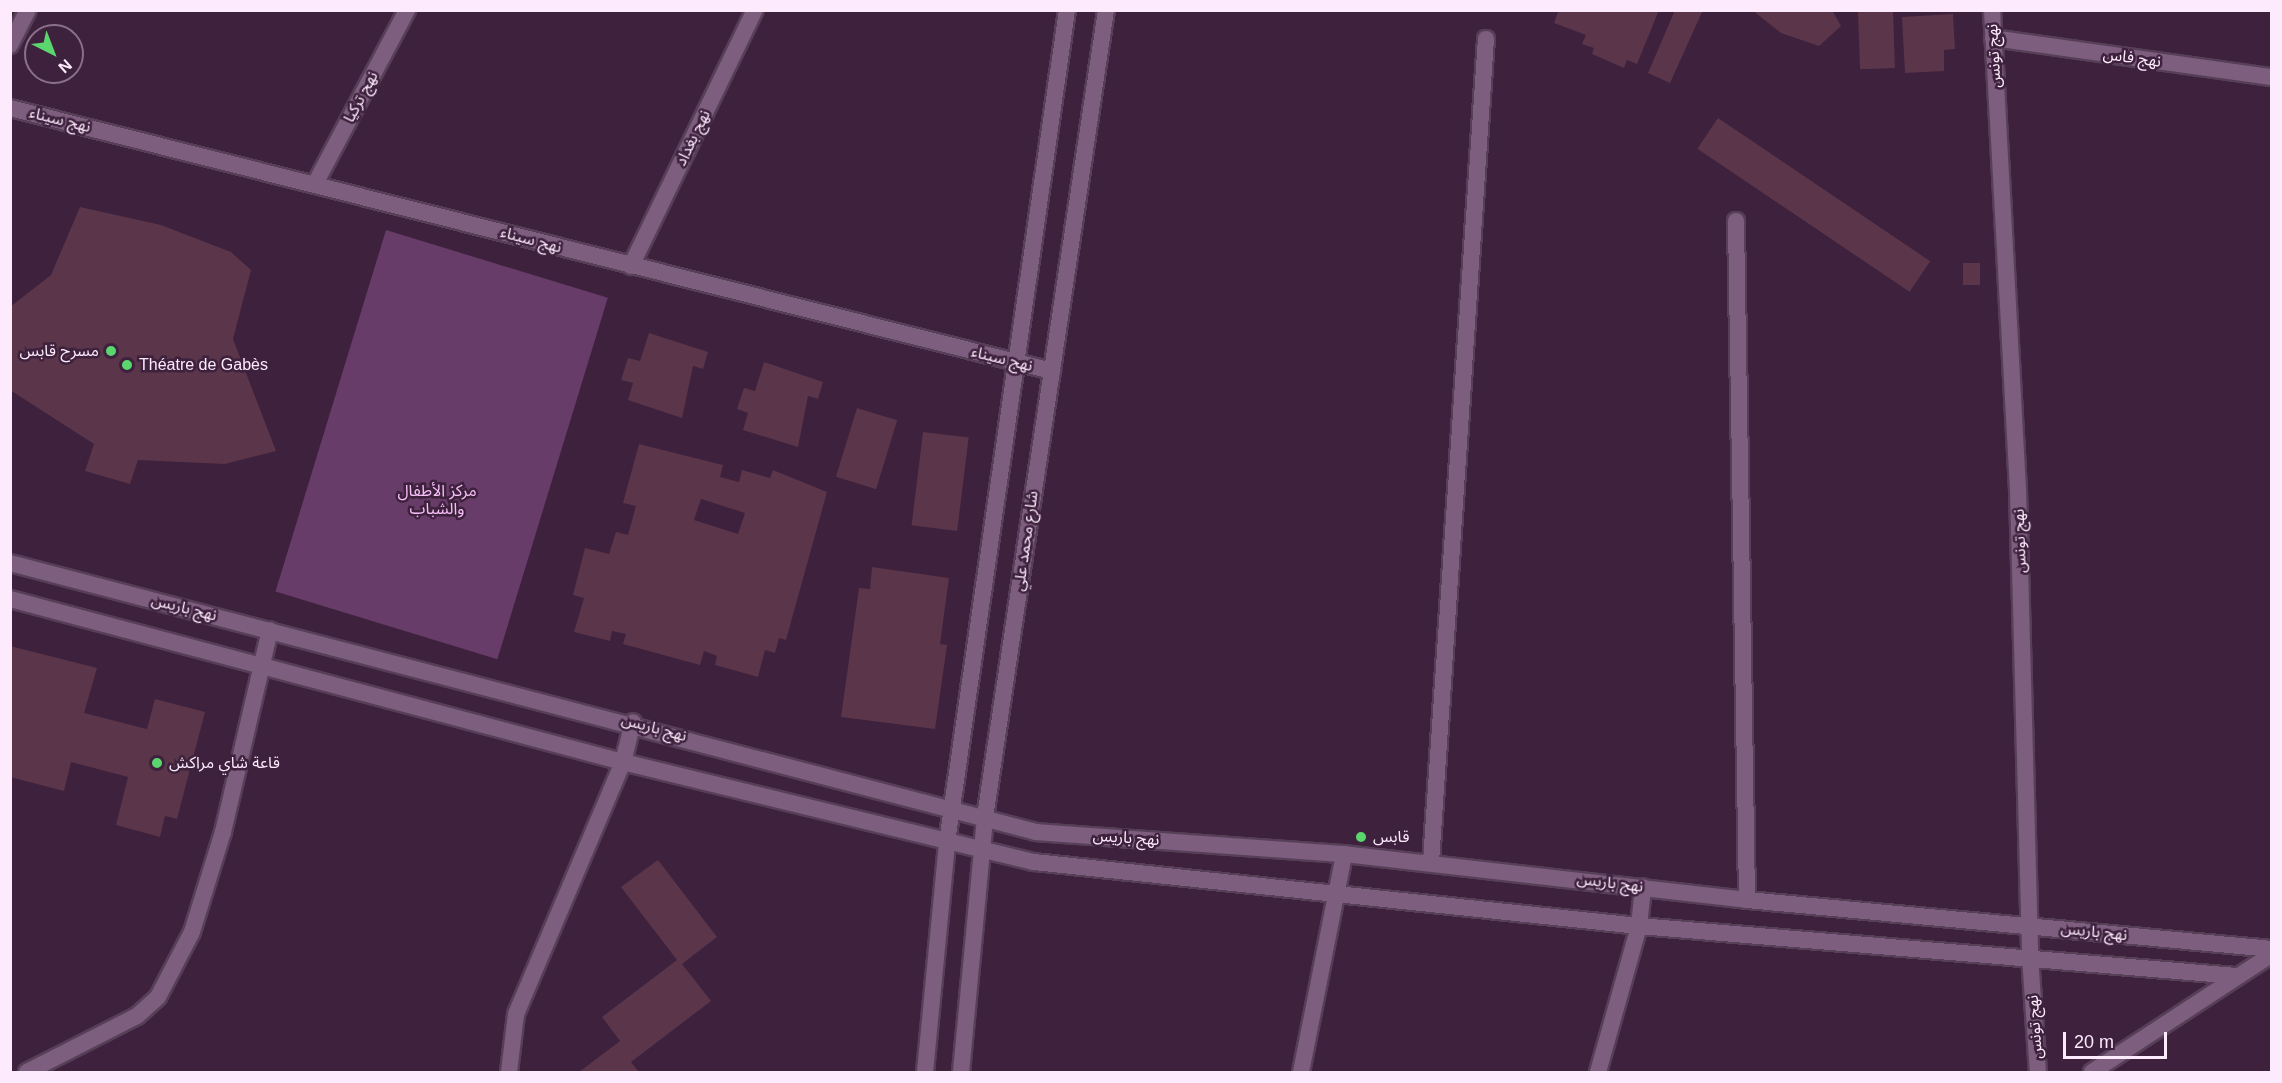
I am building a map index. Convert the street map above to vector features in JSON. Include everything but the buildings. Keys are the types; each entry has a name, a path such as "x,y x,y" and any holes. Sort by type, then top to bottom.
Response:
{"street":[{"path":"10,45 28,10"},
{"name":"نهج تركيا","path":"315,184 407,10"},
{"name":"نهج بغداد","path":"631,266 755,10"},
{"name":"شارع محمد علي","path":"926,1072 947,842 1020,363 1067,10"},
{"name":"شارع محمد علي","path":"961,1072 985,817 1106,10"},
{"name":"نهج تونس","path":"1992,10 2018,490 2030,956 2038,1072"},
{"name":"نهج فاس","path":"1993,38 2271,77"},
{"path":"1431,862 1486,39"},
{"name":"نهج سيناء","path":"10,108 1052,371"},
{"path":"1736,221 1747,900"},
{"name":"نهج باريس","path":"10,564 633,722 1036,832 1431,862 1747,900 2271,949"},
{"name":"نهج باريس","path":"10,598 623,762 1034,862 1639,926 2030,956 2237,976"},
{"path":"27,1072 137,1016 158,997 192,932 223,832 270,630"},
{"path":"508,1072 516,1014 623,762 633,722"},
{"path":"1301,1072 1339,895 1344,854"},
{"path":"1598,1072 1639,926 1643,887"},
{"path":"2092,1072 2271,954"}],"green space":[{"name":"مركز الأطفال والشباب","path":"386,230 608,298 497,659 275,591"}],"place":[{"name":"مسرح قابس","path":"111,351"},
{"name":"Théatre de Gabès","path":"127,365"},
{"name":"قاعة شاي مراكش","path":"157,763"},
{"name":"قابس","path":"1361,837"}]}
